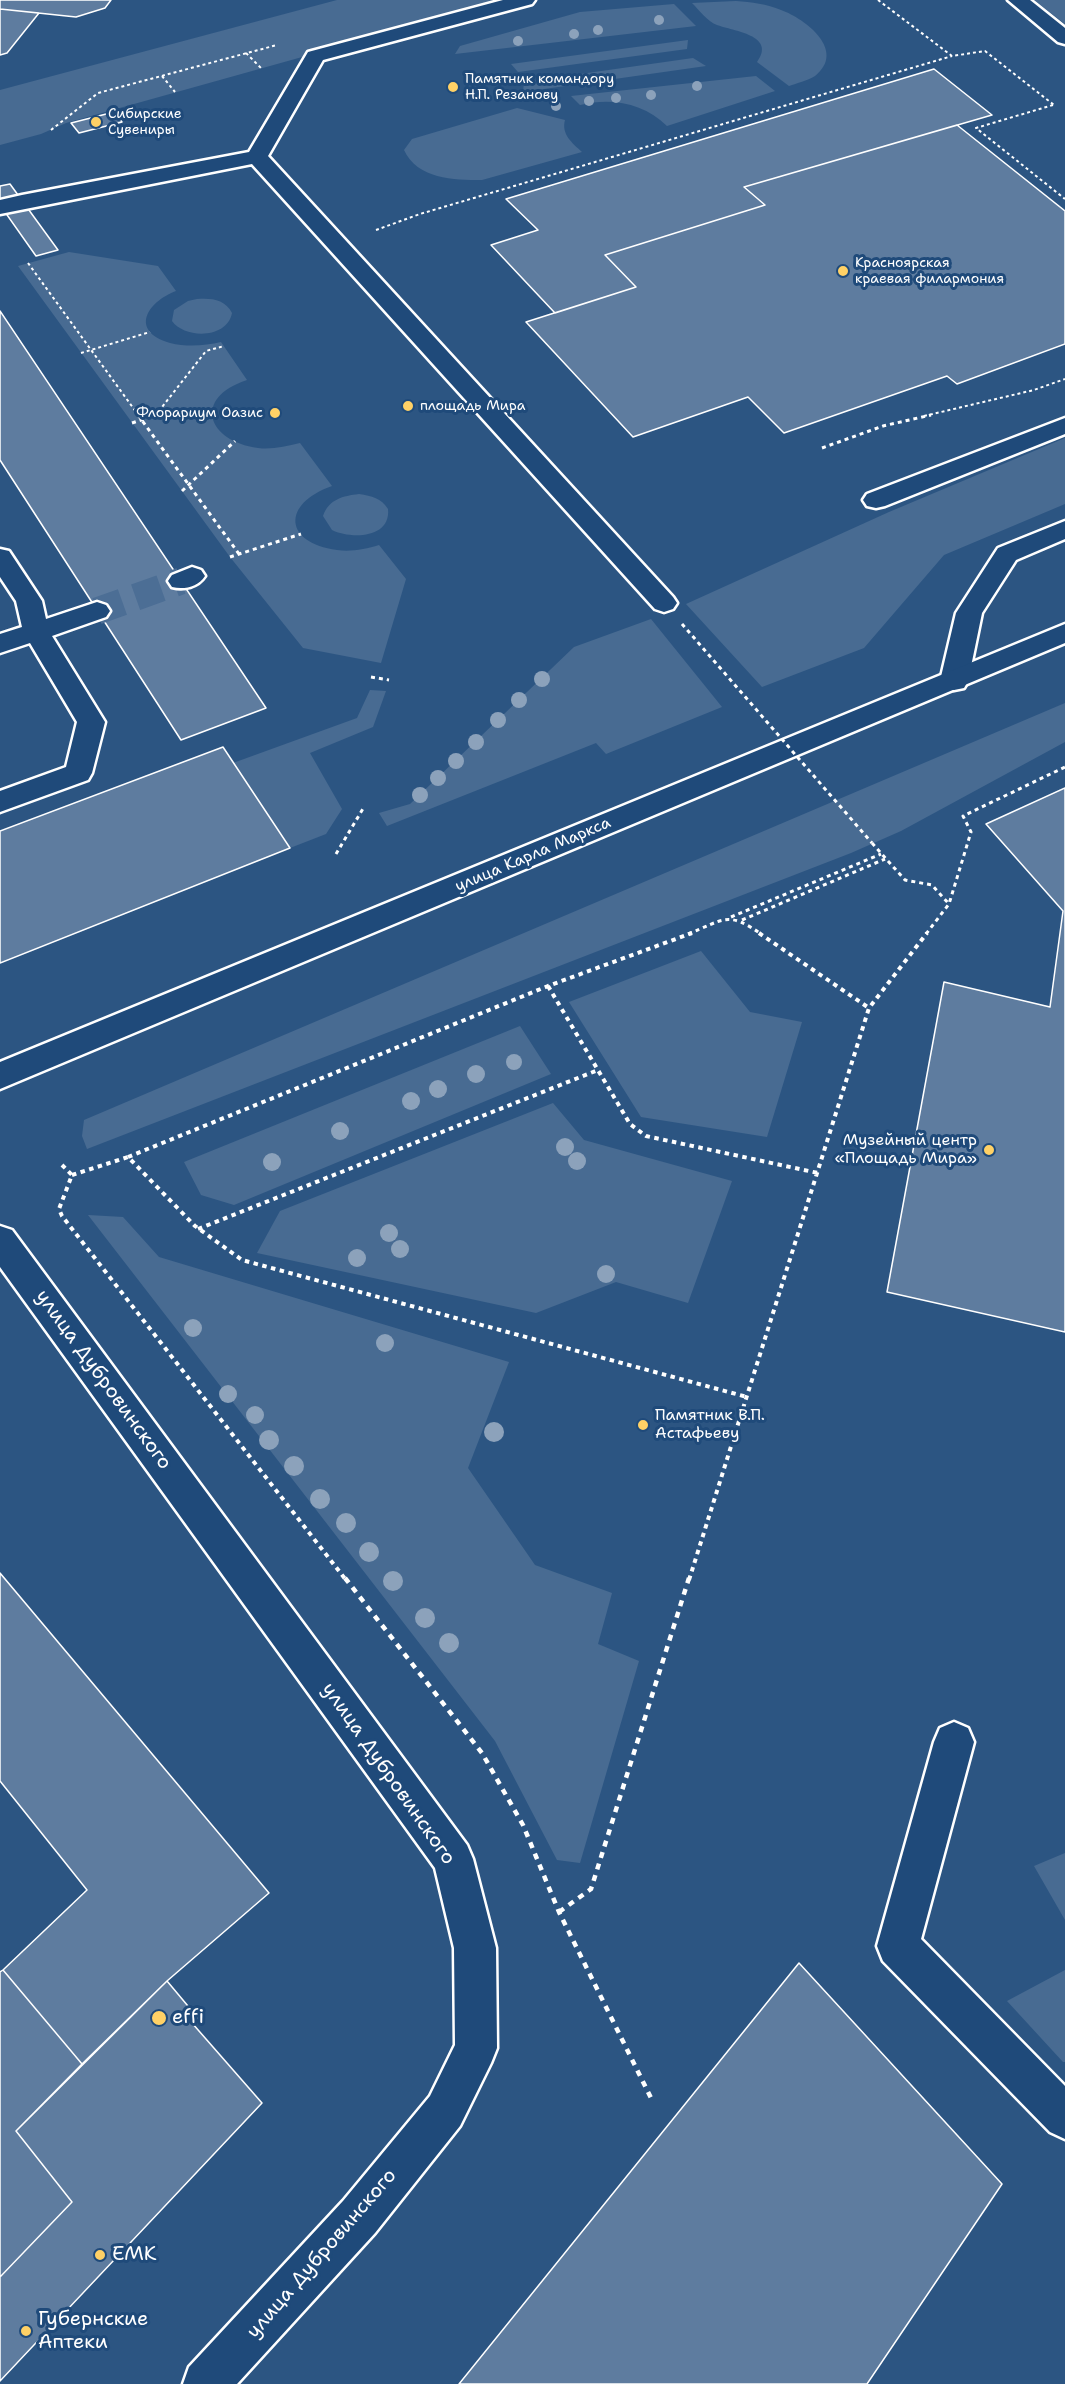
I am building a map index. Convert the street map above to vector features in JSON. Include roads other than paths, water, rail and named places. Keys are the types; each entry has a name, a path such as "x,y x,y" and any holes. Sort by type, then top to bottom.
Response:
{"main road":[{"path":"0,207 257,157 315,56 525,0"},
{"path":"1018,0 1065,38"},
{"path":"257,157 664,603"},
{"path":"876,500 1065,425"},
{"path":"954,681 969,613 1007,554 1065,529"},
{"path":"0,557 29,601 36,632 91,722 78,773 0,802"},
{"path":"0,644 97,611"},
{"name":"улица Карла Маркса","path":"0,1076 1065,633"},
{"name":"улица Дубровинского","path":"0,1240 453,1858 476,1948 476,2048 444,2111 359,2217 206,2384"},
{"path":"954,1742 898,1946 1065,2117"}],"tunnel":[{"path":"97,611 181,581"}],"place":[{"name":"Памятник командору Н.П. Резанову","path":"453,87"},
{"name":"Сибирские Сувениры","path":"96,122"},
{"name":"Красноярская краевая филармония","path":"843,271"},
{"name":"площадь Мира","path":"408,406"},
{"name":"Флорариум Оазис","path":"275,413"},
{"name":"Музейный центр «Площадь Мира»","path":"989,1150"},
{"name":"Памятник В.П. Астафьеву","path":"643,1425"},
{"name":"effi","path":"159,2018"},
{"name":"ЕМК","path":"100,2255"},
{"name":"Губернские Аптеки","path":"26,2331"}]}
